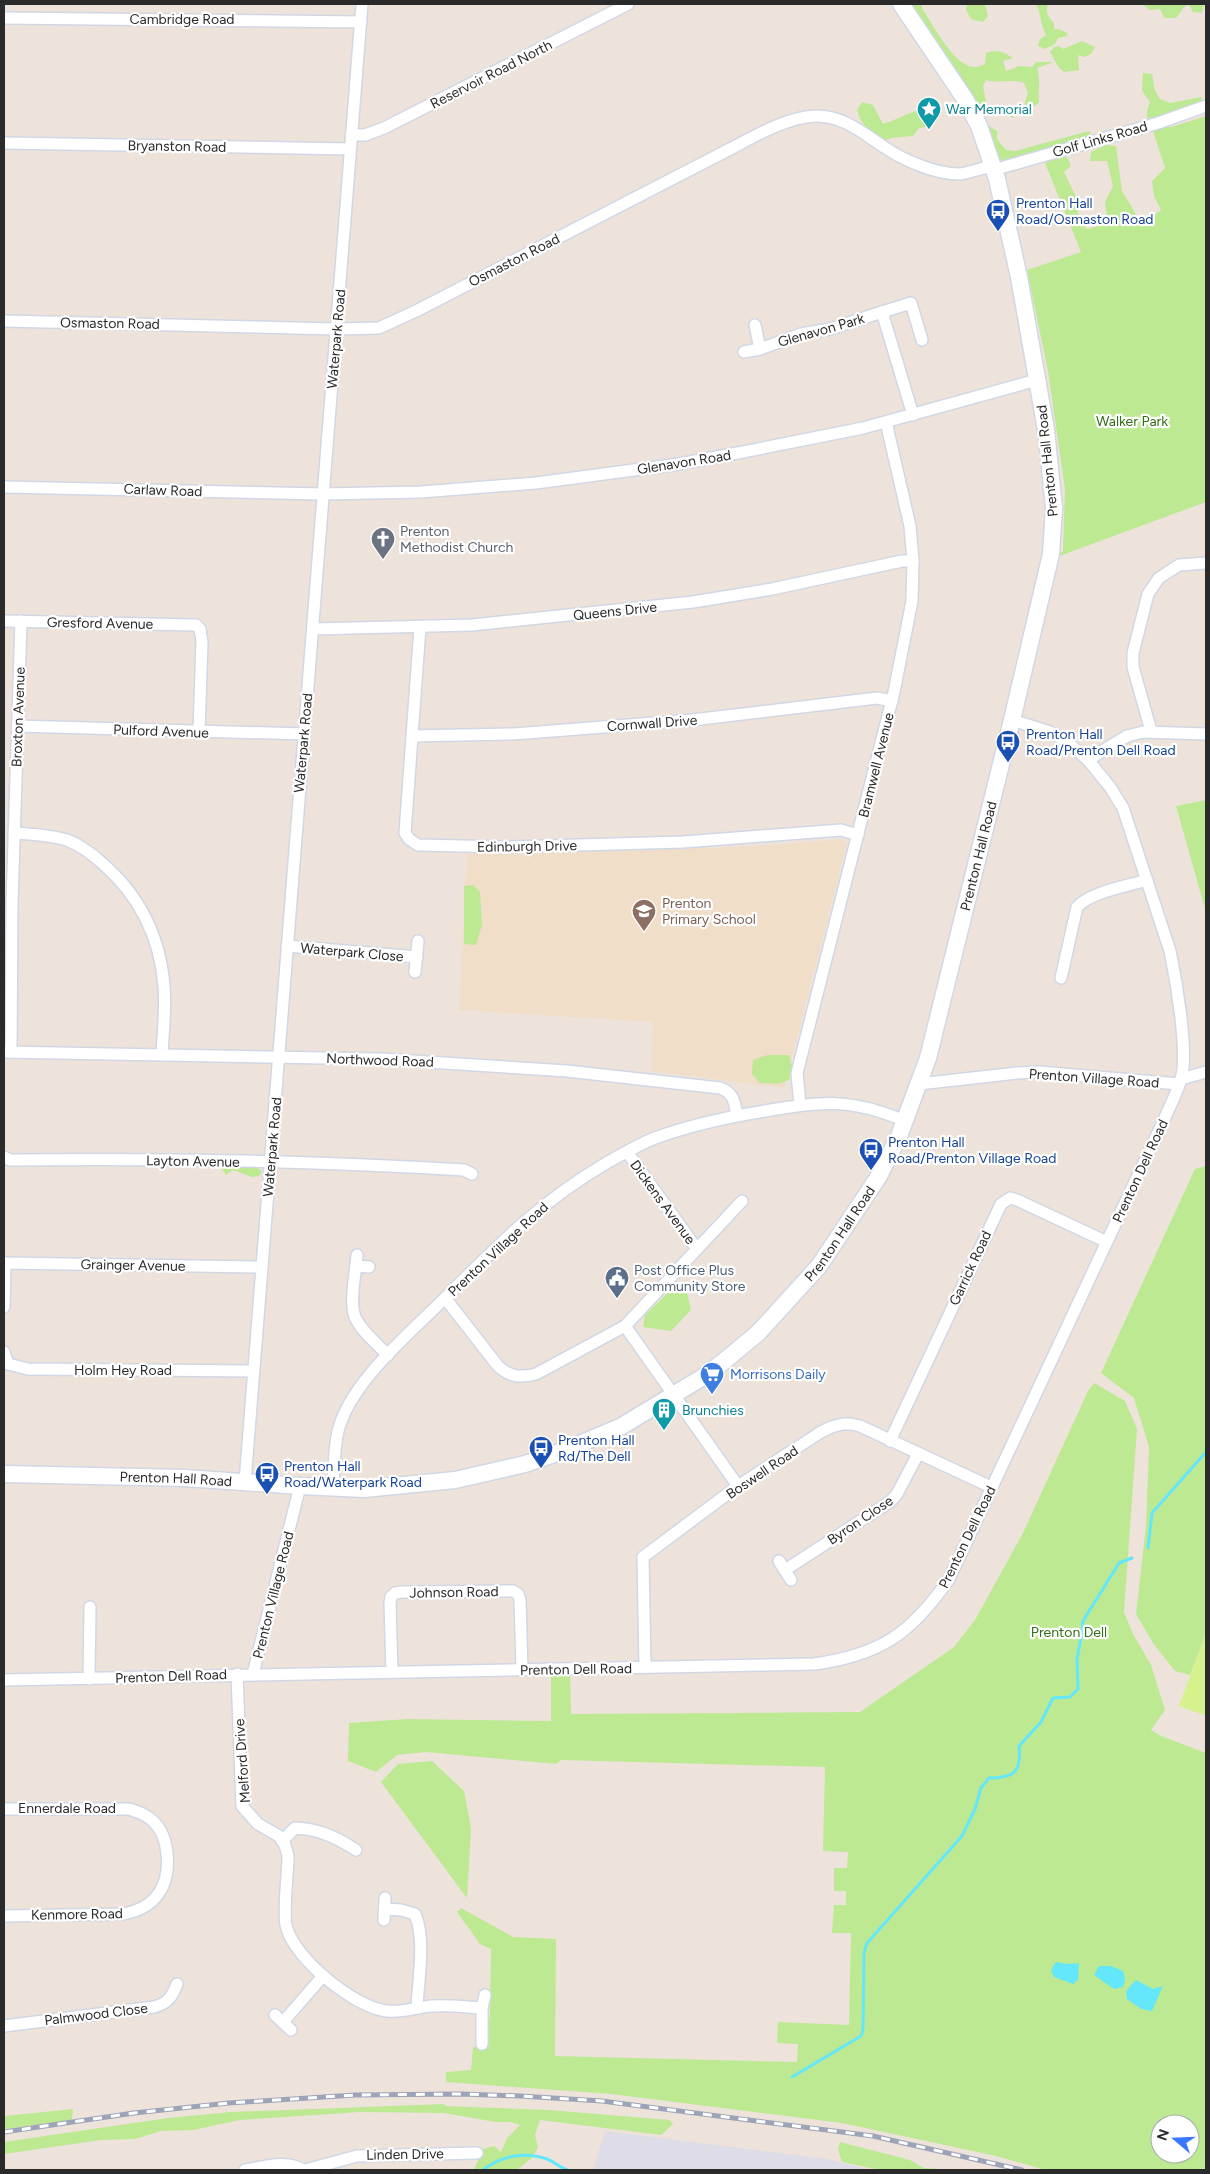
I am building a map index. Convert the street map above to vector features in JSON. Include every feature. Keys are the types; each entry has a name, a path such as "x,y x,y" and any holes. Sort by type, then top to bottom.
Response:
{"street":[{"name":"Waterpark Road","path":"245,1482 362,4"},
{"name":"Reservoir Road North","path":"351,135 365,135 384,128 628,4"},
{"name":"Prenton Hall Road","path":"4,1474 185,1478 333,1488 364,1488 455,1480 525,1464 563,1451 622,1426 703,1377 758,1332 819,1266 879,1176 905,1121 928,1058 1052,554 1054,508 1046,430 1019,277 993,170 979,126 965,99 901,4"},
{"name":"Cambridge Road","path":"4,18 361,22"},
{"name":"Golf Links Road","path":"993,170 1158,123 1206,106"},
{"name":"Osmaston Road","path":"4,321 336,329 379,328 418,310 730,148 779,124 798,118 817,116 848,124 865,132 906,160 926,168 958,174 993,170"},
{"name":"Bryanston Road","path":"4,143 350,149"},
{"name":"Glenavon Park","path":"744,352 760,349 801,334 830,329 911,303 922,340"},
{"name":"Glenavon Park","path":"882,312 913,415"},
{"name":"Glenavon Park","path":"755,325 760,349"},
{"name":"Glenavon Road","path":"323,494 421,492 536,483 679,464 886,422 1037,380"},
{"name":"Bramwell Avenue","path":"800,1105 797,1073 892,701 912,601 913,561 910,526 886,422"},
{"name":"Carlaw Road","path":"4,486 323,494"},
{"name":"Queens Drive","path":"313,629 472,625 693,602 772,589 902,561 913,561"},
{"path":"1151,731 1133,667 1133,653 1148,594 1159,578 1179,565 1206,563"},
{"name":"Gresford Avenue","path":"4,621 196,625 200,629 202,642 198,732"},
{"name":"Broxton Avenue","path":"7,1052 21,621"},
{"name":"Edinburgh Drive","path":"420,627 405,833 409,839 418,845 508,847 683,842 841,830 858,835"},
{"name":"Cornwall Drive","path":"412,736 514,734 692,720 877,698 892,701"},
{"name":"Prenton Dell Road","path":"4,1680 814,1664 842,1660 870,1652 916,1621 934,1601 949,1579 1163,1122 1180,1082 1184,1058 1174,971 1123,808 1088,760 1066,741 1050,732 1012,720"},
{"name":"Pulford Avenue","path":"18,726 304,734"},
{"path":"1088,760 1127,736 1151,731 1206,734"},
{"path":"14,833 43,834 69,841 91,853 122,881 137,901 155,939 160,960 164,986 162,1055"},
{"path":"1061,978 1077,906 1081,902 1095,896 1147,880"},
{"name":"Waterpark Close","path":"415,972 418,940"},
{"name":"Waterpark Close","path":"288,946 416,957"},
{"name":"Northwood Road","path":"7,1052 381,1059 567,1071 720,1088 729,1091 733,1095 737,1115"},
{"name":"Prenton Village Road","path":"919,1084 1039,1072 1180,1082"},
{"path":"1180,1082 1206,1072"},
{"name":"Prenton Village Road","path":"333,1488 338,1430 356,1392 388,1355 514,1230 548,1201 579,1179 654,1138 737,1115 819,1102 849,1103 886,1113 905,1121"},
{"name":"Dickens Avenue","path":"445,1298 498,1366 506,1373 515,1376 523,1377 536,1374 625,1326 697,1249 627,1152"},
{"name":"Layton Avenue","path":"4,1157 10,1160 106,1159 270,1162 464,1170 472,1174"},
{"name":"Garrick Road","path":"890,1440 1000,1204 1010,1198 1018,1200 1107,1242"},
{"path":"697,1249 742,1201"},
{"path":"369,1267 356,1261 354,1315 359,1324 388,1355"},
{"path":"4,1263 4,1307"},
{"name":"Grainger Avenue","path":"4,1263 262,1268"},
{"path":"625,1326 738,1486"},
{"name":"Holm Hey Road","path":"4,1352 8,1364 28,1369 253,1371"},
{"name":"Boswell Road","path":"645,1667 643,1557 738,1486 831,1427 850,1424 890,1440 991,1487"},
{"name":"Byron Close","path":"791,1580 782,1565 891,1501 898,1494 918,1454"},
{"name":"Prenton Village Road","path":"253,1674 300,1486"},
{"name":"Johnson Road","path":"392,1672 390,1603 391,1597 395,1593 402,1592 513,1591 518,1594 520,1600 522,1670"},
{"path":"89,1679 90,1607"},
{"name":"Melford Drive","path":"237,1674 242,1806 258,1824 279,1836 282,1841"},
{"name":"Ennerdale Road","path":"4,1808 129,1809 145,1814 154,1822 162,1834 166,1851"},
{"path":"356,1850 341,1840 312,1828 295,1828 282,1841 288,1856 286,1924 290,1938 295,1945 323,1976 338,1989 372,2008 400,2012 433,2006 482,2008"},
{"path":"341,1840 348,1830"},
{"name":"Kenmore Road","path":"4,1916 123,1914 144,1908 158,1895 163,1886 167,1864 166,1851"},
{"path":"385,1909 415,1914 418,1923 419,1962 416,2008"},
{"path":"283,2022 323,1976"},
{"name":"Palmwood Close","path":"4,2026 154,2007 166,2003 172,1996 177,1983"},
{"path":"482,2044 482,2008 485,1995"},
{"name":"Linden Drive","path":"304,2170 357,2156 477,2152"},
{"path":"245,2170 288,2164 304,2170"}],"shaded area":[{"name":"Prenton Primary School","path":"842,839 847,844 784,1088 650,1071 653,1022 459,1010 467,854 743,847"},
{"path":"605,2131 828,2159 871,2170 593,2170"}],"green space":[{"path":"909,4 921,4 945,44 959,60 967,65 975,67 985,64 986,53 994,51 1013,58 1003,61 1006,71 1019,66 1032,67 1036,62 1054,62 1037,68 1039,103 1012,118 1008,112 1024,105 1028,93 1024,83 986,80 983,86 988,112 983,116 973,96 929,36"},
{"path":"967,4 985,4 988,16 983,22 971,19 966,10"},
{"path":"1036,4 1048,4 1047,12 1054,23 1054,29 1067,33 1068,36 1058,38 1055,44 1045,49 1038,46 1040,39 1046,35"},
{"path":"1142,4 1204,4 1202,13 1193,12 1189,5 1185,6 1176,18 1164,18 1160,9 1150,10"},
{"path":"1082,41 1095,47 1091,54 1084,57 1078,55 1079,70 1064,72 1059,68 1050,52 1054,47 1059,46 1063,49"},
{"path":"1143,73 1152,74 1155,91 1160,99 1170,103 1201,97 1203,103 1150,122 1147,112 1150,102 1142,91"},
{"path":"862,102 873,105 883,124 925,109 928,114 926,127 919,128 913,136 891,138 881,142 866,128 861,120 857,110"},
{"name":"Walker Park","path":"1206,116 1206,502 1054,558 1063,551 1065,489 1048,371 1027,270 1081,252 1045,163 1055,158 1067,157 1071,166 1064,172 1076,197 1078,213 1087,229 1108,224 1105,202 1113,186 1107,161 1090,161 1091,152 1106,145 1116,146 1122,191 1137,216 1150,218 1161,210 1154,196 1152,181 1165,168 1151,125 1171,127"},
{"path":"987,125 997,131 997,139 1006,150 1015,151 1085,132 1090,132 1092,137 1028,158 1002,161 991,150"},
{"path":"1206,800 1206,912 1176,806"},
{"path":"473,885 480,892 482,925 476,945 464,944 464,886"},
{"path":"768,1055 789,1055 792,1065 789,1080 777,1084 760,1083 752,1074 753,1060"},
{"path":"248,1157 262,1172 259,1176 252,1177 233,1170 226,1175 220,1166"},
{"path":"1206,1166 1206,1633 1190,1675 1175,1671 1153,1643 1136,1614 1146,1526 1149,1447 1134,1398 1101,1373 1195,1169"},
{"path":"678,1283 687,1293 691,1310 671,1331 643,1327 645,1315"},
{"name":"Prenton Dell","path":"1094,1383 1125,1401 1137,1429 1124,1612 1133,1634 1151,1665 1165,1710 1151,1730 1161,1736 1206,1753 1206,2170 1046,2170 996,2156 842,2123 611,2094 446,2082 446,2072 471,2070 473,2047 486,2047 490,2013 491,1949 480,1944 457,1912 461,1908 513,1937 556,1939 555,2056 797,2062 798,2044 777,2043 778,2022 849,2025 851,1933 832,1933 834,1905 846,1905 846,1891 834,1891 834,1868 847,1868 848,1852 823,1851 825,1767 561,1760 556,1764 426,1752 397,1755 376,1772 348,1761 349,1723 408,1719 551,1721 551,1671 570,1671 571,1714 860,1712 954,1647 975,1620 1023,1533 1088,1391"},
{"path":"1206,1633 1206,1716 1179,1706"},
{"path":"432,1761 464,1791 471,1828 467,1898 381,1782 398,1764"},
{"path":"444,2104 445,2106 549,2110 670,2120 673,2124 661,2135 540,2120 535,2135 538,2147 533,2157 517,2170 474,2170 483,2149 494,2146 501,2152 507,2138 520,2125 444,2113 360,2112 240,2120 193,2130 161,2131 135,2139 101,2140 4,2154 4,2142 168,2118 231,2112"},
{"path":"73,2109 72,2120 4,2129 4,2116"},
{"path":"840,2142 910,2160 924,2168 958,2170 880,2170 842,2162 838,2149"}],"water":[{"path":"1056,1962 1067,1964 1079,1963 1078,1980 1073,1984 1054,1977 1051,1970"},
{"path":"1099,1966 1111,1966 1123,1971 1125,1979 1123,1987 1114,1989 1094,1975"},
{"path":"1136,1980 1153,1989 1163,1986 1152,2011 1141,2009 1127,1999 1126,1991"}],"waterway":[{"path":"1148,1548 1152,1513 1206,1452"},
{"path":"792,2077 861,2036 863,2029 864,1953 867,1943 962,1836 975,1809 981,1788 989,1778 1005,1777 1014,1772 1019,1762 1019,1746 1041,1722 1053,1698 1070,1697 1078,1689 1077,1659 1083,1621 1119,1563 1132,1558"},
{"path":"483,2170 505,2158 522,2155 547,2159 568,2170"}],"railway":[{"path":"4,2132 134,2113 229,2103 355,2095 461,2094 520,2096 602,2101 873,2136 1022,2170"}],"place":[{"name":"War Memorial","path":"929,130"},
{"name":"Prenton Hall Road/Osmaston Road","path":"998,232"},
{"name":"Prenton Methodist Church","path":"383,560"},
{"name":"Prenton Hall Road/Prenton Dell Road","path":"1008,763"},
{"name":"Prenton Primary School","path":"644,932"},
{"name":"Prenton Hall Road/Prenton Village Road","path":"871,1171"},
{"name":"Post Office Plus Community Store","path":"617,1299"},
{"name":"Morrisons Daily","path":"712,1395"},
{"name":"Brunchies","path":"664,1431"},
{"name":"Prenton Hall Rd/The Dell","path":"541,1469"},
{"name":"Prenton Hall Road/Waterpark Road","path":"267,1495"}]}
